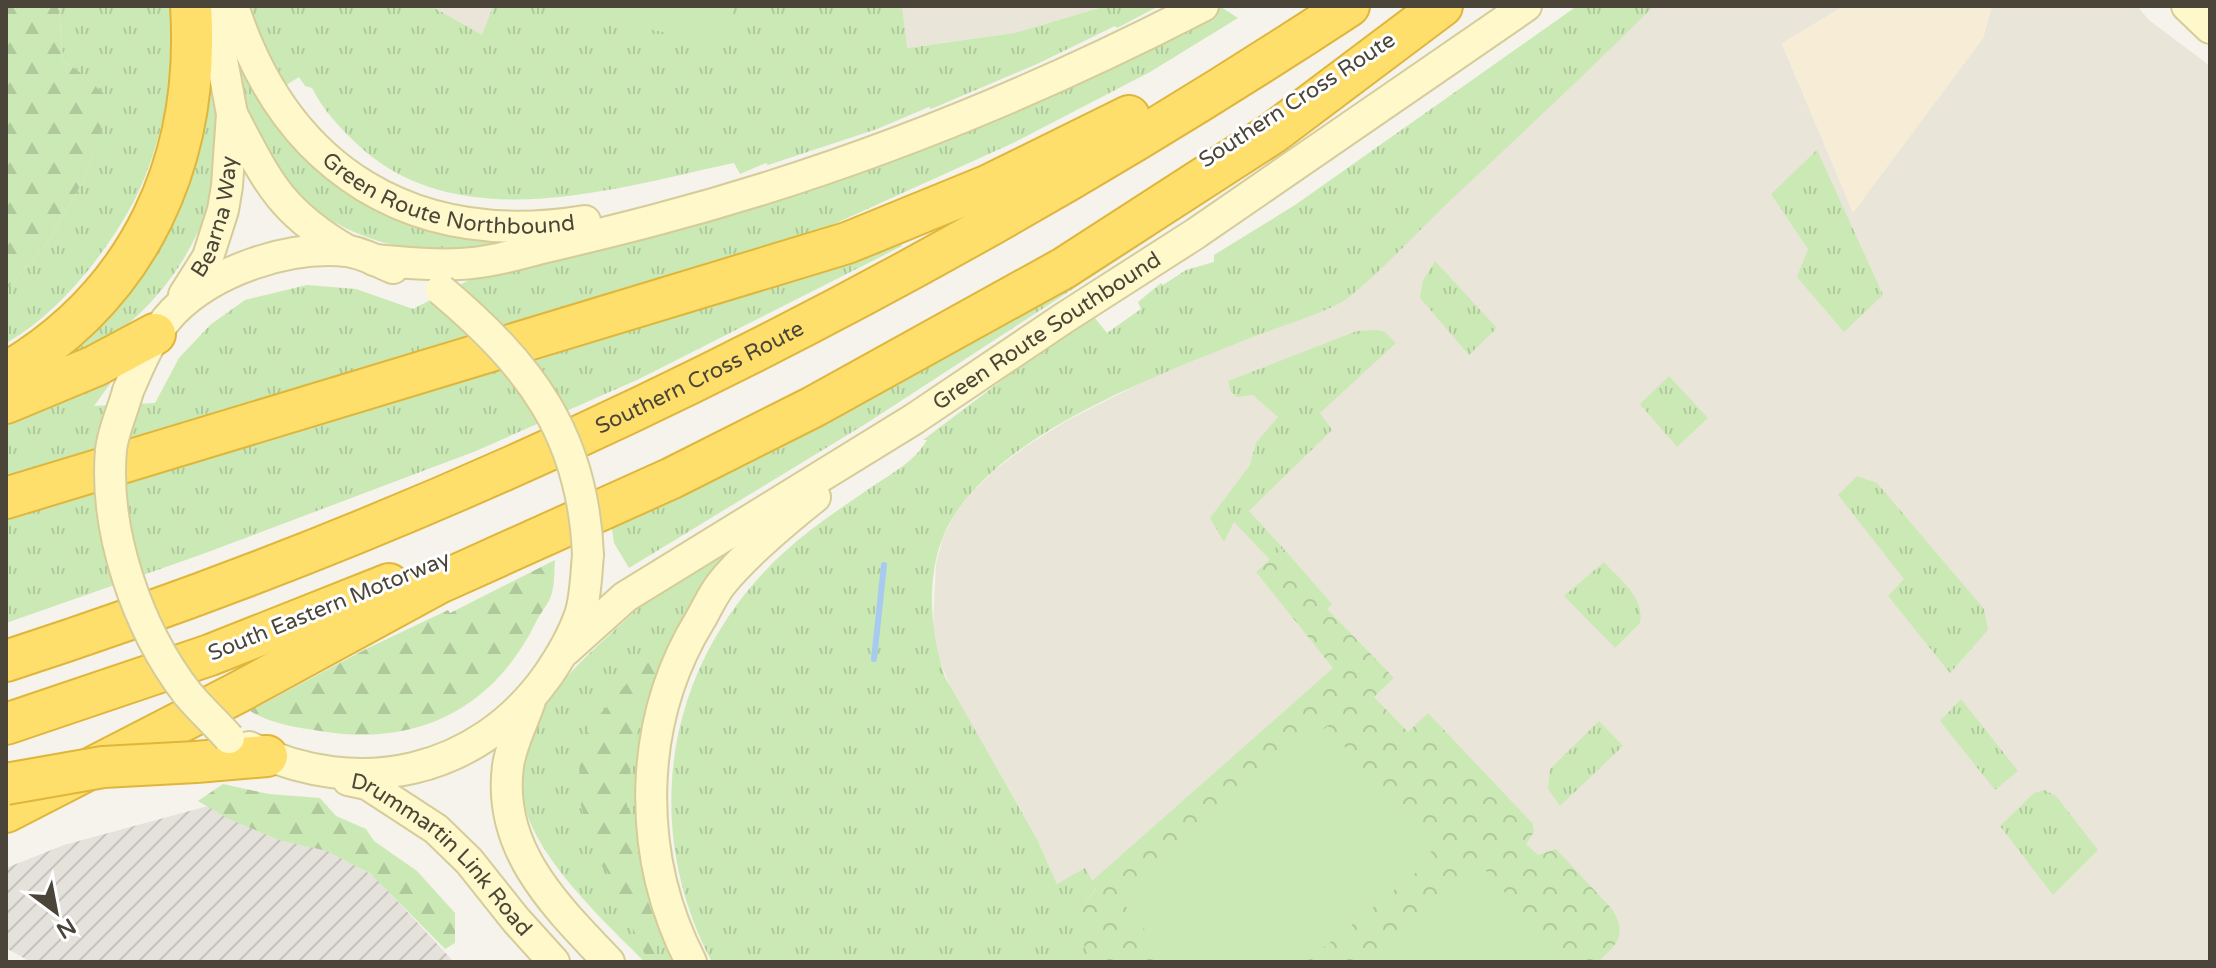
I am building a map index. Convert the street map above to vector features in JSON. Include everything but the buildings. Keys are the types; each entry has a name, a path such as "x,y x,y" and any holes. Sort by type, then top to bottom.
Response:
{"highway":[{"path":"6,373 74,325 113,281 158,210 183,139 190,96 194,51 191,6"},
{"path":"6,498 847,243 989,185 1122,120 1310,6"},
{"name":"Southern Cross Route","path":"6,661 179,602 336,542 684,387 901,276 1029,204 1226,87 1349,6"},
{"path":"6,812 237,693 439,583 672,478 813,407 1064,268 1273,133 1442,6"},
{"name":"Southern Cross Route","path":"647,472 890,349 1018,276 1206,160 1442,6"},
{"path":"6,403 95,366 165,322"},
{"name":"South Eastern Motorway","path":"6,724 210,655 355,599 647,472"},
{"path":"6,784 103,767 267,756"}],"main road":[{"name":"Bearna Way","path":"212,6 232,114 227,186 217,235 208,257 165,322 128,391 111,448 111,505 122,561 150,634 187,693 229,738 267,756"},
{"name":"Green Route Northbound","path":"233,6 245,43 264,83 296,128 345,173 403,206 472,225 525,228 574,223 752,193"},
{"name":"Green Route Northbound","path":"165,322 217,280 284,254 361,256 433,265 489,261 752,193 859,159 995,106 1076,70 1203,6"},
{"name":"Green Route Southbound","path":"566,650 625,597 914,419 1075,310 1195,234 1526,6"},
{"path":"2187,6 2210,28"},
{"name":"Bearna Way","path":"232,114 278,196 316,233 441,290 514,359 553,414 578,479 587,527 588,555 581,613 566,650"},
{"path":"691,962 675,932 657,864 651,819 650,772 660,708 687,640 721,584 788,518 914,419"},
{"path":"267,756 315,771 348,774 407,770 443,760 483,739 531,699 566,650"},
{"name":"Drummartin Link Road","path":"531,699 508,762 505,797 511,830 528,865 550,897 609,962"},
{"name":"Drummartin Link Road","path":"315,771 367,784 436,829 469,861 554,962"}],"shaded area":[{"path":"431,6 493,6 482,36"},
{"path":"902,6 1106,6 1014,33 906,48"},
{"path":"1654,6 1844,6 1782,44 1853,212 1983,38 1992,6 2137,6 2149,20 2210,66 2210,962 1081,962 1057,884 1038,841 953,693 937,654 933,625 936,564 943,537 954,515 995,470 1068,420 1151,378 1345,300"},
{"path":"1844,6 1992,6 1983,38 1853,213 1782,43"},
{"path":"208,806 321,847 374,876 454,962 31,962 6,948 6,868 64,845"}],"green space":[{"path":"6,6 59,6 63,61 113,102 83,182 47,243 6,290"},
{"path":"59,6 169,6 172,55 165,107 143,182 109,243 61,300 6,343 6,290 47,243 83,182 112,103 63,61"},
{"path":"243,6 431,6 482,35 493,6 902,6 907,48 1014,33 1106,6 1159,6 1117,28 1115,26 1037,64 931,109 929,107 877,129 740,174 734,163 589,193 539,199 490,199 443,191 398,174 358,145 326,111 312,88 305,86 299,77 280,89"},
{"path":"556,6 733,6 725,44 555,11"},
{"path":"1577,6 1654,6 1348,298 1316,314 1175,368 1090,407 1050,430 1013,455 981,483 955,514 945,532 938,552 932,594 935,637 945,677 1038,841 1057,884 1085,868 1096,888 1077,914 1090,962 712,962 688,904 674,845 672,787 679,729 697,674 725,622 762,574 808,532 903,466 927,440 923,440 1013,372 1094,317 1107,333 1141,309 1138,302 1161,283 1163,285 1186,270 1214,262 1214,255 1295,205"},
{"path":"1221,7 1238,18 1150,72 1013,143 823,229 6,480 6,413 113,366 110,384 94,406 155,403 179,358 210,325 245,300 307,285 356,289 413,309 479,275 1033,103"},
{"path":"205,46 219,110 221,149 207,210 194,239 178,267 138,316 87,352 22,371 109,298"},
{"path":"240,51 340,178 525,234 462,249 423,250 382,242 325,217 293,191 272,165 246,109 237,79"},
{"path":"1817,150 1883,295 1844,332 1797,277 1808,249 1771,194"},
{"path":"894,229 902,246 639,379 476,451 200,555 6,623 6,510"},
{"path":"1156,235 867,423 629,568 614,543 611,523 1130,245"},
{"path":"1435,261 1497,328 1469,355 1420,298 1423,280"},
{"path":"1357,331 1385,332 1396,343 1320,413 1332,430 1249,511 1283,548 1270,560 1234,522 1224,542 1210,518 1250,465 1256,443 1278,417 1253,395 1237,397 1231,392 1228,381"},
{"path":"1669,376 1708,418 1677,447 1640,404"},
{"path":"1857,476 1877,483 1984,609 1988,630 1950,673 1888,596 1904,579 1838,495"},
{"path":"751,529 644,744 681,962 645,962 572,886 540,842 523,798 521,771 526,746 535,722 548,701 600,643 666,582"},
{"path":"1283,548 1332,604 1327,609 1394,678 1374,697 1408,732 1428,713 1533,824 1534,832 1526,844 1538,855 1556,849 1612,909 1620,932 1615,944 1598,962 1090,962 1079,931 1077,914 1096,889 1092,881 1333,668 1256,572"},
{"path":"555,560 551,596 518,653 474,699 448,716 419,727 355,735 284,724 250,711 366,649 448,610 450,613"},
{"path":"1604,562 1635,597 1641,614 1640,623 1615,648 1564,596"},
{"path":"664,655 639,712 626,800 639,859 639,879 652,912 657,955 654,960 648,961 607,872 596,860 596,844 587,829 578,793 580,761 589,727 642,666"},
{"path":"1961,699 2018,771 1995,790 1940,721"},
{"path":"1599,721 1623,746 1560,806 1548,789 1550,769"},
{"path":"1328,726 1435,857 1306,962 1171,962 1118,897"},
{"path":"223,784 269,794 320,798 336,816 366,829 374,841 417,871 455,913 455,943 445,949 371,874 327,851 279,840 229,819 198,801"},
{"path":"2044,790 2056,796 2098,850 2053,895 2000,826 2034,793"},
{"path":"1482,866 1564,962 1369,962"}],"waterway":[{"path":"874,659 884,565"}]}
